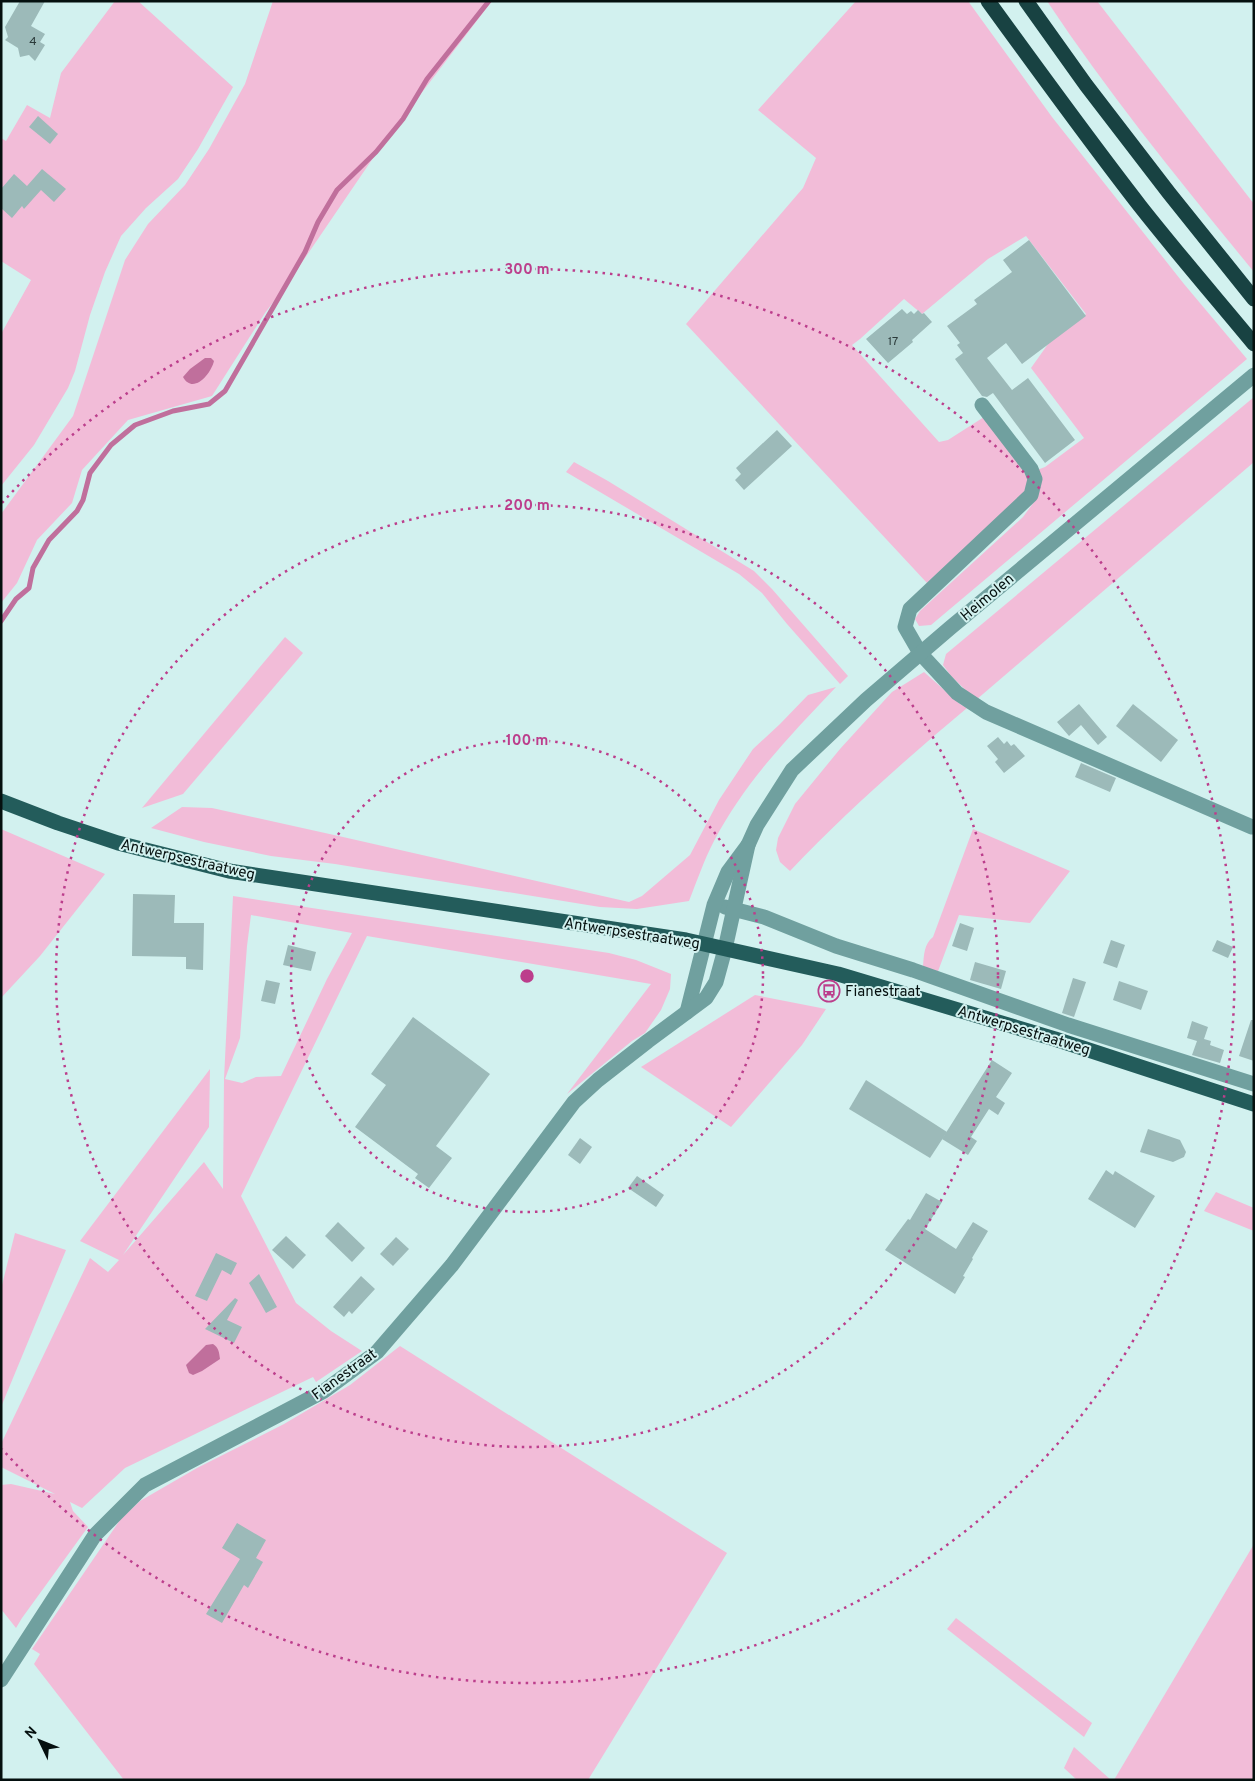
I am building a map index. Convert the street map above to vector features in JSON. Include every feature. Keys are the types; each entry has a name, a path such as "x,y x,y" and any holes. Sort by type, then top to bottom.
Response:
{"highway":[{"path":"988,1 1141,206 1254,344"},
{"path":"1026,1 1116,123 1254,299"}],"main road":[{"name":"Antwerpsestraatweg","path":"1,800 58,824 118,843 229,871 666,937 838,974 1055,1039 1254,1104"}],"street":[{"name":"Heimolen","path":"725,949 748,845 757,825 792,770 866,700 1254,375"},
{"path":"982,405 1030,468 1035,479 1030,495 910,609 905,627 920,654 957,693 986,712 1252,827"},
{"name":"Heimolen","path":"703,944 714,905 728,872 748,845"},
{"name":"Antwerpsestraatweg","path":"714,905 764,916 836,946 913,970 1068,1025 1254,1084"},
{"path":"687,1012 697,977 703,944"},
{"name":"Fianestraat","path":"1,1680 95,1535 145,1484 324,1391 377,1352 452,1264 574,1102 598,1080 706,998 716,982 725,949"}],"shaded area":[{"path":"115,1 138,1 233,87 198,149 178,179 146,208 121,236 105,272 90,315 75,371 68,388 34,445 1,486 1,334 31,280 1,261 1,138 6,141 27,105 50,118 61,73"},
{"path":"273,1 492,1 384,142 290,280 265,313 212,396 128,420 82,470 72,503 37,540 17,583 1,603 1,514 73,416 125,260 148,224 185,185 209,149 245,84"},
{"path":"856,1 968,1 1052,117 1184,284 1247,359 931,625 919,626 915,619 920,611 1023,517 1034,502 1037,470 1045,467 1084,438 1031,368 1053,337 1063,332 1086,314 1026,236 988,259 922,314 904,299 852,345 939,442 948,440 984,417 1025,471 1030,482 1028,489 927,583 686,324 803,188 816,158 758,110"},
{"path":"1047,1 1097,1 1254,204 1254,272 1173,173 1121,105"},
{"path":"205,358 211,358 214,361 206,377 196,383 187,382 183,377"},
{"path":"1254,397 1254,462 976,700 951,676 943,665 946,654"},
{"path":"574,462 754,571 848,676 840,684 762,593 739,574 566,472"},
{"path":"285,637 303,653 183,794 142,808"},
{"path":"924,672 967,708 876,787 790,871 780,862 776,850 778,838 795,804 840,749 892,692"},
{"path":"836,687 769,760 740,798 710,848 689,901 637,909 600,907 335,864 271,856 204,842 151,828 182,807 212,808 629,902 642,896 690,855 719,800 753,749 808,695"},
{"path":"1,829 105,874 40,956 1,998"},
{"path":"973,829 1070,871 1030,923 959,915 937,974 923,966 925,950 933,937"},
{"path":"233,896 609,953 636,960 671,974 670,989 661,1010 645,1033 632,1041 567,1094 651,984 367,936 241,1196 296,1303 331,1331 362,1351 316,1382 313,1377 125,1468 82,1508 70,1502 73,1511 88,1527 16,1628 1,1609 1,1485 11,1484 55,1494 1,1467 1,1444 90,1258 108,1272 119,1260 80,1241 210,1069 209,1127 123,1255 204,1162 223,1189 224,1079","holes":["251,915 352,933 327,979 281,1076 256,1077 242,1083 225,1079 240,1038"]},
{"path":"755,995 826,1009 802,1045 731,1127 641,1067"},
{"path":"1216,1192 1254,1208 1254,1231 1204,1211"},
{"path":"15,1233 66,1250 1,1407 1,1289"},
{"path":"213,1344 218,1349 220,1359 202,1371 193,1375 189,1373 186,1365 206,1345"},
{"path":"400,1346 727,1553 588,1780 124,1780 34,1664 40,1654 32,1649 120,1520 140,1501 197,1468 284,1424 350,1385"},
{"path":"1254,1544 1254,1780 1114,1780"},
{"path":"956,1618 1092,1723 1084,1737 947,1629"},
{"path":"1074,1747 1111,1780 1077,1780 1064,1768"}],"building":[{"path":"20,1 45,1 31,26 45,34 40,42 45,45 35,61 29,55 20,57 18,48 5,40 8,37 5,27"},
{"path":"38,116 58,134 50,144 29,127"},
{"path":"42,169 66,189 54,202 41,190 24,209 22,206 12,218 1,208 1,189 14,174 27,186"},
{"path":"1029,240 1086,316 1022,364 1006,343 987,358 1012,390 1028,378 1075,440 1045,463 993,393 987,397 982,396 955,359 963,353 957,345 960,343 947,326 977,304 974,300 1012,272 1003,260"},
{"path":"902,309 907,314 911,311 914,314 918,310 922,314 924,313 932,322 912,340 913,342 888,363 866,339"},
{"path":"777,430 792,446 744,490 735,480 741,474 736,468"},
{"path":"1079,704 1107,737 1098,745 1081,725 1069,736 1057,722"},
{"path":"1133,704 1178,740 1161,762 1116,726"},
{"path":"998,737 1004,744 1007,741 1011,746 1014,744 1025,756 1004,773 995,762 998,759 987,746"},
{"path":"1081,763 1116,778 1110,792 1075,777"},
{"path":"133,894 175,895 174,923 204,923 203,970 186,969 186,957 132,956"},
{"path":"960,923 974,928 967,951 952,946"},
{"path":"1111,940 1125,945 1117,968 1103,963"},
{"path":"1217,940 1233,947 1228,958 1212,951"},
{"path":"288,945 316,952 311,971 283,965"},
{"path":"975,962 1006,971 1001,989 970,980"},
{"path":"1073,978 1086,982 1074,1017 1062,1013"},
{"path":"266,980 280,983 275,1004 261,1001"},
{"path":"1119,981 1148,991 1141,1010 1113,1000"},
{"path":"413,1017 490,1074 436,1146 452,1158 429,1188 415,1178 418,1174 355,1127 386,1085 371,1074"},
{"path":"1251,1020 1254,1020 1254,1061 1239,1056"},
{"path":"1192,1021 1208,1027 1204,1039 1211,1041 1210,1045 1224,1050 1220,1063 1192,1055 1197,1041 1187,1038"},
{"path":"992,1060 1012,1073 996,1097 1005,1103 998,1115 989,1109 971,1137 977,1141 968,1155 942,1139"},
{"path":"866,1080 947,1132 930,1158 849,1109"},
{"path":"1148,1129 1180,1140 1186,1152 1184,1157 1173,1162 1140,1152"},
{"path":"580,1138 592,1147 580,1164 568,1155"},
{"path":"1106,1170 1113,1175 1115,1171 1155,1196 1135,1228 1088,1199"},
{"path":"637,1176 664,1195 656,1207 628,1188"},
{"path":"926,1193 942,1202 925,1229 956,1249 973,1222 988,1231 972,1258 963,1276 965,1277 955,1294 885,1250 908,1219 910,1220"},
{"path":"338,1222 365,1248 352,1262 325,1236"},
{"path":"286,1236 306,1255 293,1269 272,1250"},
{"path":"396,1237 409,1249 393,1266 380,1254"},
{"path":"216,1253 237,1263 231,1275 222,1270 207,1301 195,1296"},
{"path":"259,1274 277,1307 266,1313 249,1283"},
{"path":"361,1276 375,1289 352,1314 349,1311 344,1317 333,1307"},
{"path":"235,1298 238,1300 227,1320 242,1327 234,1343 205,1329"},
{"path":"237,1523 266,1540 256,1558 263,1562 248,1588 244,1585 222,1623 206,1614 240,1559 222,1548"}],"waterway":[{"path":"1,621 16,599 29,588 33,568 49,540 77,511 83,500 90,473 111,445 135,425 173,411 209,404 225,391 305,252 318,222 337,190 376,152 403,119 427,79 489,1"}],"place":[{"name":"Fianestraat","path":"829,991"}]}
